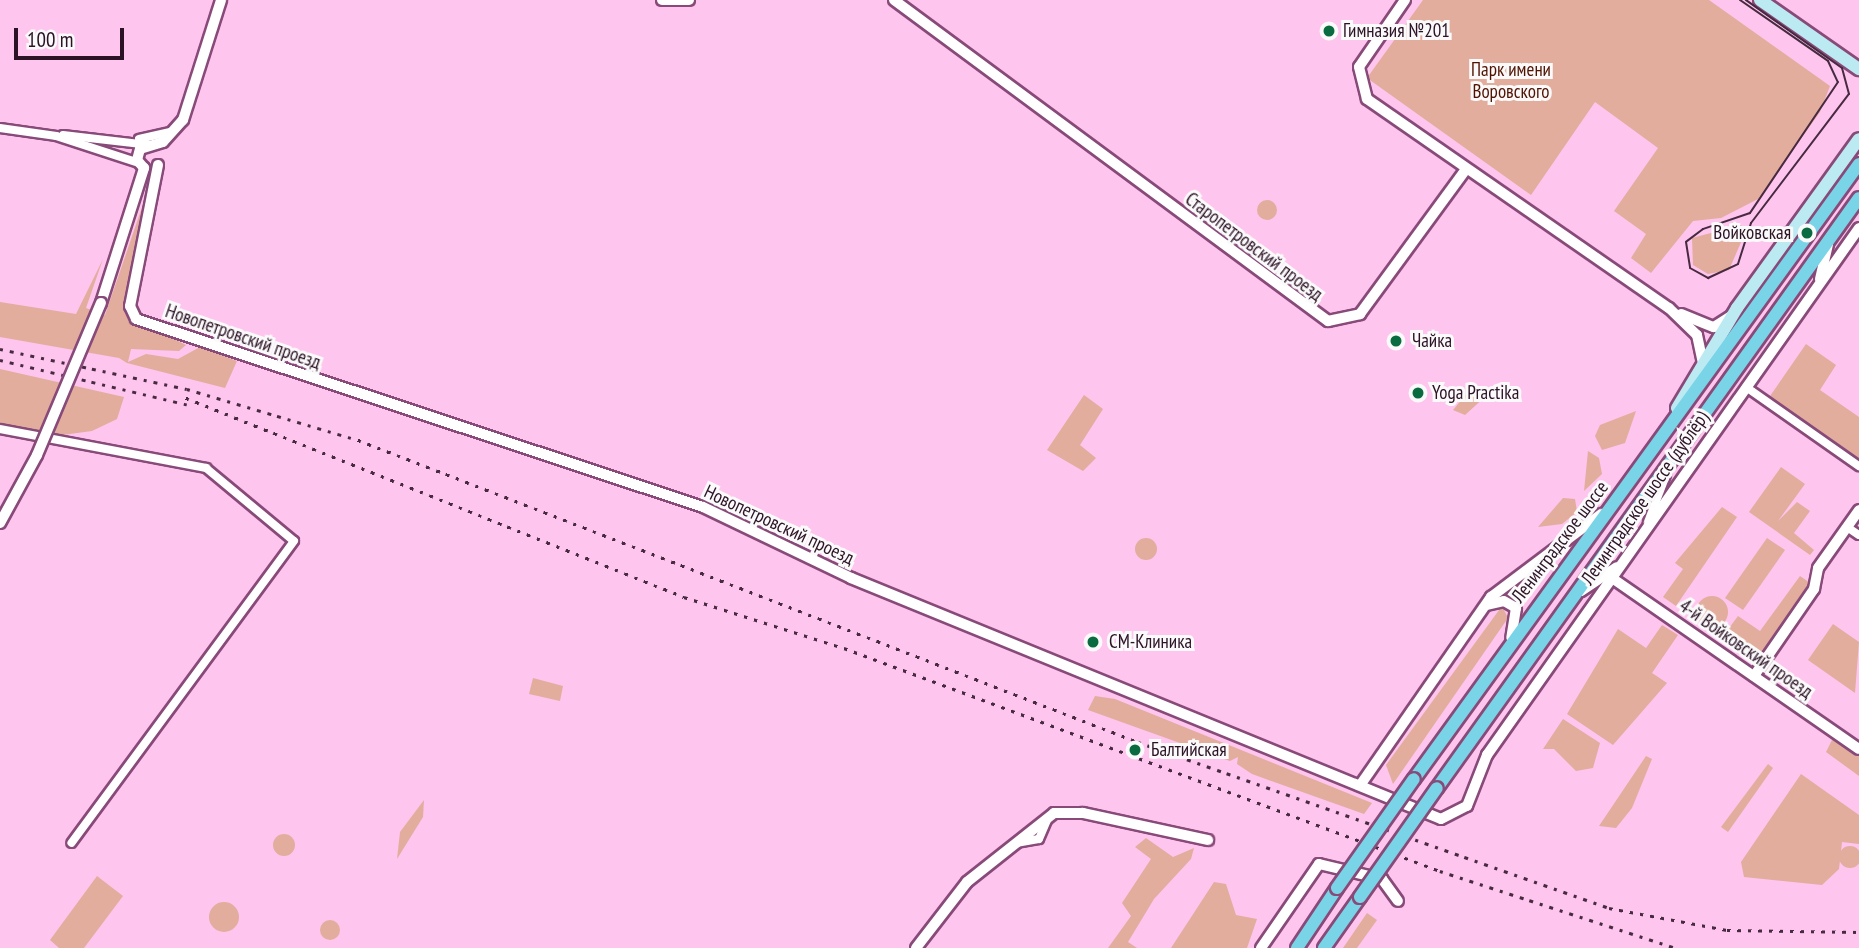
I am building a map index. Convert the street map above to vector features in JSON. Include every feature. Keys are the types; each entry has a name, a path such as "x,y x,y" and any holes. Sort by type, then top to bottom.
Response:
{"main road":[{"path":"1760,0 1859,69"},
{"name":"Ленинградское шоссе (дублёр)","path":"1660,440 1737,308 1859,139"},
{"name":"Ленинградское шоссе","path":"1297,948 1511,638 1614,503 1859,164"},
{"name":"Ленинградское шоссе","path":"1324,948 1567,601 1859,198"}],"street":[{"path":"141,166 156,153 178,126 221,0"},
{"path":"663,0 689,0"},
{"name":"Старопетровский проезд","path":"894,0 1328,321 1360,314 1466,169"},
{"path":"1405,0 1362,61 1358,81 1373,104 1669,308 1697,335 1703,363"},
{"path":"0,128 56,135 135,139 178,126"},
{"path":"56,135 141,166"},
{"path":"135,139 156,153"},
{"path":"0,523 37,455 101,303 141,166 140,149 156,153"},
{"name":"Новопетровский проезд","path":"156,153 132,314 459,430 704,507 851,578 1441,819 1459,815 1472,795"},
{"name":"Ленинградское шоссе (дублёр)","path":"1472,795 1487,755 1859,228"},
{"path":"1818,285 1830,239"},
{"path":"1669,308 1714,327 1737,308"},
{"path":"1746,387 1859,466"},
{"path":"0,429 206,468 293,541 71,843"},
{"path":"1643,534 1671,460"},
{"path":"1360,784 1502,586 1614,503"},
{"path":"1754,676 1814,589 1818,568 1859,510"},
{"path":"1847,527 1859,535"},
{"path":"1567,601 1627,558"},
{"name":"4-й Войковский проезд","path":"1612,578 1859,749"},
{"path":"1592,584 1602,593"},
{"path":"1487,605 1504,601 1516,608 1511,638"},
{"path":"916,948 956,894 1048,818 1083,813 1208,840"},
{"path":"1261,948 1319,864 1382,879 1398,901"}],"green space":[{"name":"Парк имени Воровского","path":"1423,0 1709,0 1830,86 1820,112 1758,199 1721,218 1693,221 1651,273 1631,258 1646,234 1614,211 1658,148 1595,102 1531,195 1367,78"},
{"path":"151,181 125,314 186,345 179,351 131,349 128,362 146,354 178,359 200,347 237,361 225,388 127,363 119,358 0,337 0,302 76,314 103,259 86,308 105,315"},
{"path":"1263,200 1271,200 1277,210 1271,220 1263,220 1257,214 1257,206"},
{"path":"1741,225 1745,233 1729,270 1708,274 1693,265 1692,238"},
{"path":"1806,344 1836,365 1820,390 1859,417 1859,463 1768,399"},
{"path":"0,369 124,397 117,419 92,431 62,435 0,423"},
{"path":"1473,386 1487,395 1465,415 1453,410"},
{"path":"1084,395 1103,409 1080,445 1096,458 1083,471 1047,450"},
{"path":"1636,411 1625,443 1602,450 1595,436 1600,425"},
{"path":"1588,451 1599,458 1602,474 1584,491"},
{"path":"1781,467 1805,484 1778,521 1797,502 1810,511 1794,533 1814,550 1810,555 1749,512"},
{"path":"1563,498 1575,499 1577,512 1562,524 1538,527"},
{"path":"1722,507 1737,517 1676,606 1663,597 1683,569 1675,563"},
{"path":"1146,538 1156,545 1157,549 1150,559 1146,560 1136,553 1135,549 1142,539"},
{"path":"1767,538 1785,550 1743,610 1725,598"},
{"path":"1553,556 1521,604 1503,593"},
{"path":"1800,576 1813,585 1759,661 1724,635 1738,616 1760,631"},
{"path":"1712,596 1723,601 1728,612 1723,623 1712,628 1701,623 1696,612 1701,601"},
{"path":"1502,606 1508,618 1393,784 1386,765"},
{"path":"1833,624 1859,642 1855,693 1808,660"},
{"path":"1662,625 1678,635 1652,673 1667,683 1613,745 1567,714 1618,629 1646,648"},
{"path":"533,678 563,686 560,701 529,694"},
{"path":"1095,696 1115,699 1372,803 1364,814 1252,774 1237,764 1238,757 1230,761 1088,710"},
{"path":"1563,719 1600,743 1593,768 1576,771 1554,749 1543,749"},
{"path":"1834,736 1859,754 1859,776 1826,752"},
{"path":"1646,756 1652,759 1632,808 1616,828 1599,826"},
{"path":"1768,764 1773,768 1728,832 1721,827"},
{"path":"1801,774 1859,815 1859,844 1842,842 1839,869 1822,885 1744,877 1741,862"},
{"path":"424,800 423,817 397,859 400,832"},
{"path":"284,834 292,837 295,845 292,853 284,856 276,853 273,845 276,837"},
{"path":"1146,838 1173,857 1194,848 1191,859 1154,899 1128,942 1137,948 1108,948 1131,916 1122,903 1151,859 1135,847"},
{"path":"1846,846 1854,846 1861,853 1861,861 1854,868 1846,868 1839,861 1839,853"},
{"path":"97,876 123,896 84,948 59,948 50,940"},
{"path":"1214,882 1226,884 1236,915 1257,919 1247,948 1171,948"},
{"path":"224,902 230,903 238,911 238,923 230,931 224,932 218,931 210,923 209,917 210,911 218,903"},
{"path":"1367,913 1377,920 1357,948 1343,948"},
{"path":"326,920 334,920 340,930 334,940 326,940 320,934 320,926"}],"tram line":[{"path":"1740,0 1828,61 1838,82 1750,213 1703,229 1686,242 1690,268 1708,278 1738,264 1751,223 1849,94 1842,68 1746,0"}],"railway":[{"path":"0,349 187,389 358,440 1138,742 1609,908 1727,930 1859,932"},
{"path":"0,360 193,406"},
{"path":"186,398 684,597 844,648 1440,871 1676,948"}],"place":[{"name":"Гимназия №201","path":"1329,31"},
{"name":"Войковская","path":"1807,233"},
{"name":"Чайка","path":"1396,341"},
{"name":"Yoga Practika","path":"1418,393"},
{"name":"СМ-Клиника","path":"1093,642"},
{"name":"Балтийская","path":"1135,750"}]}
